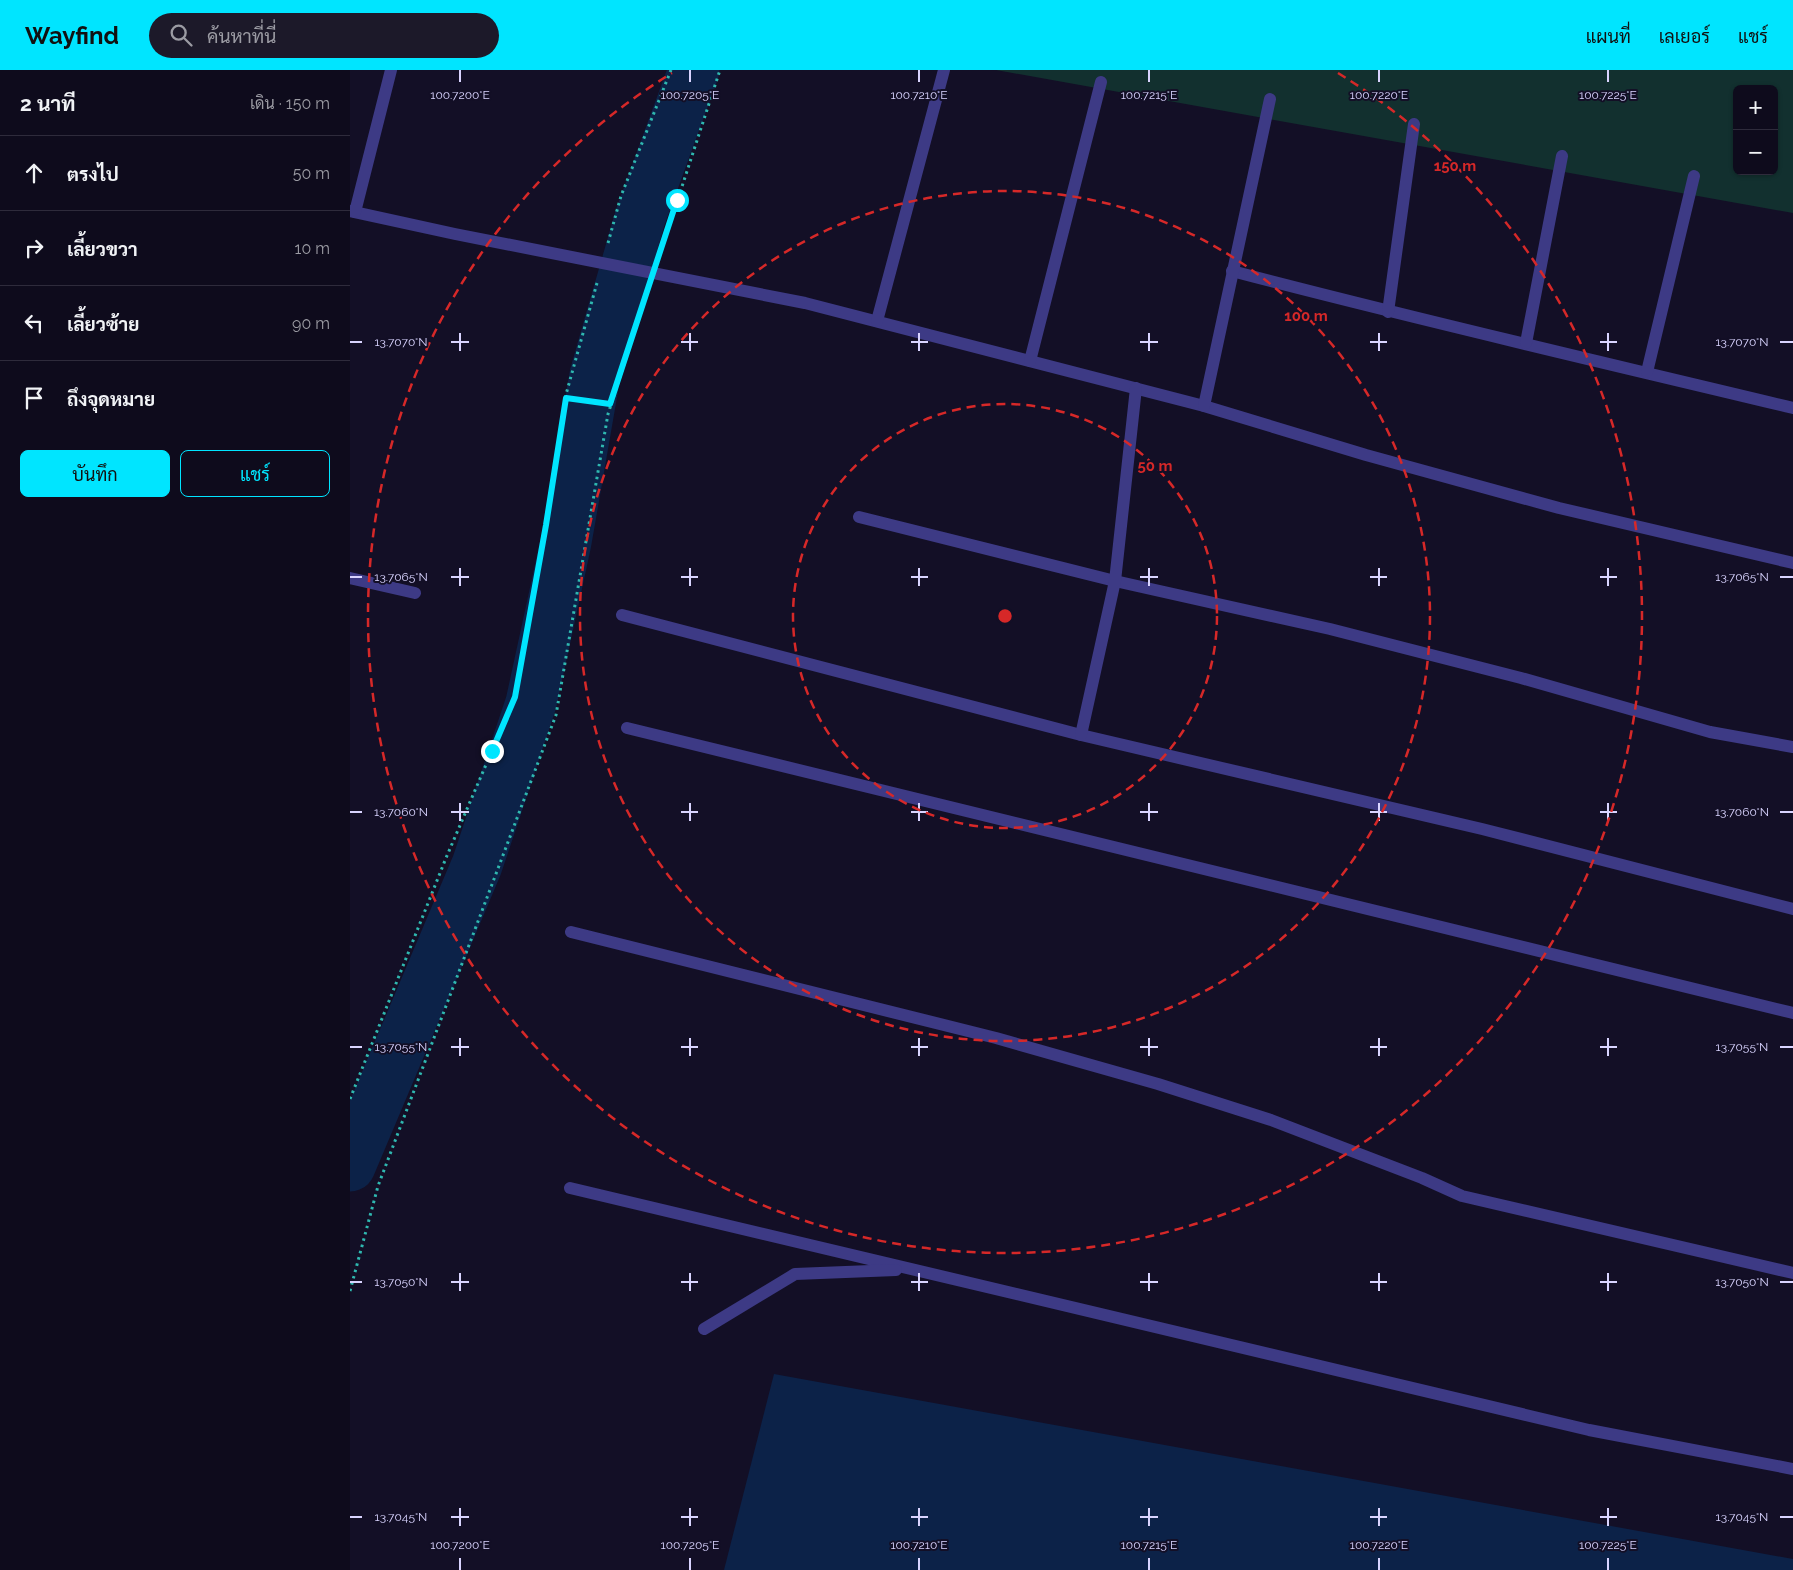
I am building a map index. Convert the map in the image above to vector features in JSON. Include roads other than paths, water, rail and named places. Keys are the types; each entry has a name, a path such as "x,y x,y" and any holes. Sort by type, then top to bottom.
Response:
{"street":[{"path":"391,70 353,212 805,303 1204,406 1366,455 1559,508 1793,563"},
{"path":"878,321 944,70"},
{"path":"1030,361 1101,82"},
{"path":"1204,406 1270,99"},
{"path":"1388,312 1414,124"},
{"path":"1526,343 1562,156"},
{"path":"1647,372 1694,176"},
{"path":"1232,270 1388,312 1793,406"},
{"path":"1082,735 1115,581 1136,388"},
{"path":"859,517 1115,581 1340,632 1521,678 1710,732 1793,747"},
{"path":"350,578 415,593"},
{"path":"622,615 1082,735 1482,829 1793,909"},
{"path":"627,728 1793,1013"},
{"path":"571,932 996,1038 1158,1084 1271,1120 1422,1178 1462,1196 1793,1273"},
{"path":"570,1188 1589,1430 1792,1465"},
{"path":"704,1329 795,1274 912,1269"}],"water":[{"path":"774,1374 1793,1559 1793,1570 724,1570"}],"waterway":[{"path":"350,1166 477,865 531,703 566,542 595,375 640,218 694,70"}]}
